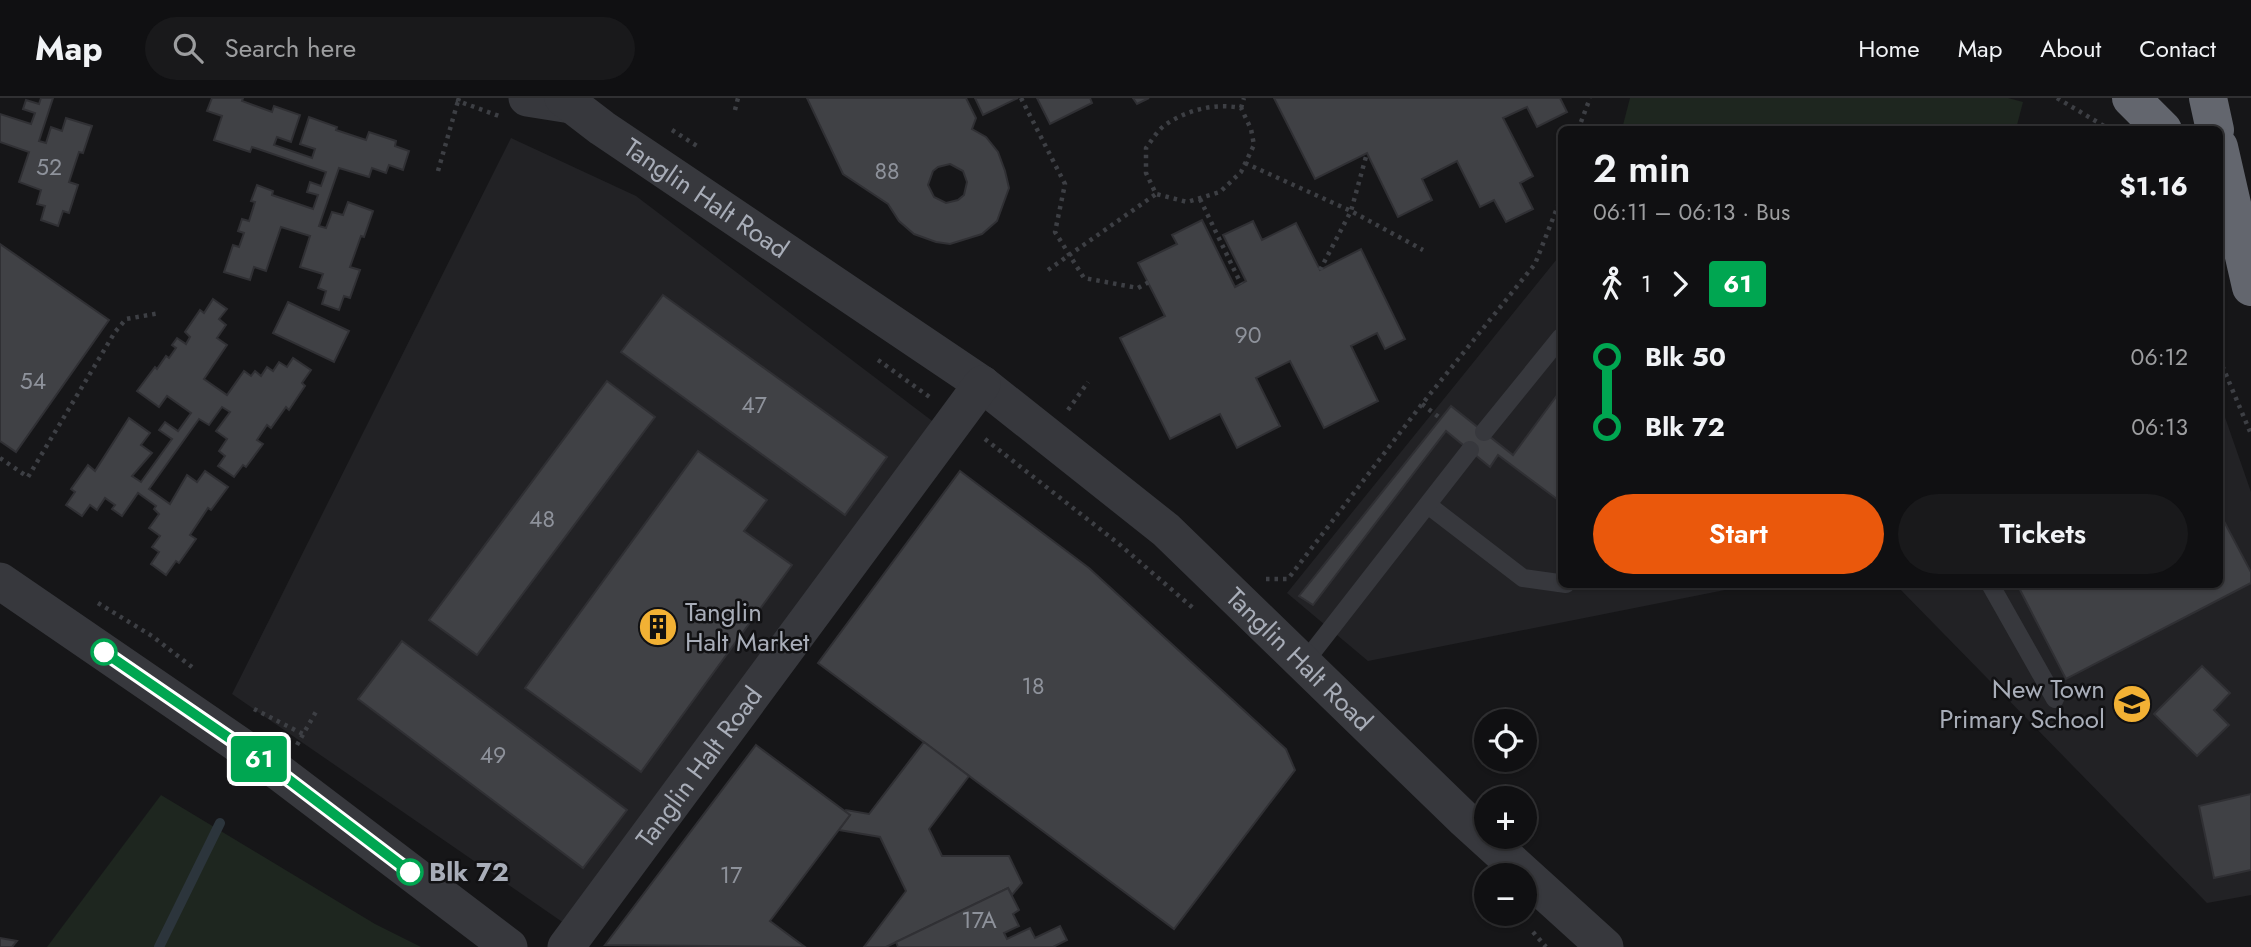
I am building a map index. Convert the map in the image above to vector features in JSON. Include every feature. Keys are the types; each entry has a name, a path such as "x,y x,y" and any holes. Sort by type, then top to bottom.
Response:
{"highway":[{"path":"2131,98 2159,126"},
{"path":"2208,98 2214,126"},
{"path":"2223,164 2251,287"},
{"path":"2223,235 2251,298"}],"street":[{"name":"Tanglin Halt Road","path":"516,108 567,102 982,384 1166,530 1463,818 1605,947"},
{"name":"Tanglin Halt Road","path":"566,947 982,384"},
{"path":"0,582 280,773 509,947"}],"lane":[{"path":"1484,432 1558,341"},
{"path":"1304,663 1469,450"},
{"path":"1428,505 1523,578 1558,583"},
{"path":"1992,588 2055,699"}],"path":[{"path":"735,110 738,98"},
{"path":"1021,98 1065,184 1055,232 1084,278 1138,288 1149,282"},
{"path":"1048,270 1156,194 1187,202 1220,192 1241,172 1254,145 1251,129 1241,108 1244,98"},
{"path":"1580,126 1590,98"},
{"path":"2057,98 2104,126"},
{"path":"438,171 458,100 516,108"},
{"path":"1156,194 1146,173 1146,148 1166,124 1197,110 1223,104 1241,108"},
{"path":"1320,270 1351,211 1367,153"},
{"path":"1244,163 1351,211 1423,250"},
{"path":"1200,198 1241,284"},
{"path":"1257,570 1267,579 1288,579 1422,404 1535,264 1558,206"},
{"path":"0,458 27,477 115,332 126,319 160,313"},
{"path":"872,355 958,417 1119,544 1195,611"},
{"path":"2223,368 2251,434"},
{"path":"1422,404 1440,418"}],"shaded area":[{"path":"1630,98 2008,98 2023,102 2017,126 1623,126"},
{"path":"511,138 636,196 956,439 587,939 232,694"},
{"path":"1558,258 1558,588 1735,588 1368,661 1287,593"},
{"name":"New Town Primary School","path":"2223,412 2251,492 2251,895 2207,903 1899,588 2223,588"},
{"path":"161,795 375,924 421,947 47,947"}],"building":[{"path":"41,98 53,98 39,141 46,143 51,127 62,131 66,118 92,126 83,153 79,152 69,182 78,185 69,213 63,211 58,226 41,220 45,206 37,204 41,190 19,182 29,152 0,142 0,114 31,124 35,113 23,109 26,100 39,104"},
{"path":"212,98 243,98 242,101 272,112 274,106 300,115 291,142 277,137 274,145 312,158 315,149 300,144 309,117 366,140 369,132 396,141 395,146 409,151 403,170 389,165 386,173 372,168 369,177 339,168 319,226 326,228 332,212 343,215 348,202 373,211 350,267 360,270 350,298 344,296 339,310 322,304 326,291 318,288 323,274 300,267 310,236 281,227 266,271 254,267 250,280 224,272 233,245 239,247 244,233 238,231 242,219 249,221 255,202 251,201 257,185 273,191 272,195 313,209 318,195 307,192 310,182 321,186 326,172 252,147 250,152 214,140 222,116 207,111"},
{"path":"807,98 966,98 976,118 972,129 986,137 998,152 1009,188 997,221 982,234 950,244 914,234 899,221 888,204 843,174","holes":["950,164 963,171 967,182 964,195 958,200 946,203 934,197 928,185 933,171"]},
{"path":"975,98 1018,98 983,115"},
{"path":"1037,98 1090,98 1092,103 1050,124"},
{"path":"1133,98 1149,98 1137,104"},
{"path":"1274,98 1560,98 1567,112 1537,127 1527,107 1503,118 1533,176 1520,183 1533,209 1506,222 1494,200 1480,207 1457,161 1422,179 1432,200 1398,217 1367,153 1315,179"},
{"path":"1202,220 1235,287 1246,281 1223,235 1253,221 1262,240 1296,223 1320,270 1361,249 1405,339 1385,349 1377,333 1351,346 1378,401 1324,428 1290,361 1256,378 1280,426 1237,448 1220,414 1170,439 1120,338 1165,316 1138,263 1177,244 1172,235"},
{"path":"0,244 109,320 16,452 0,441"},
{"path":"663,295 887,457 845,515 621,352"},
{"path":"213,299 227,309 219,319 226,325 217,338 227,345 204,379 227,395 244,371 251,376 255,371 261,376 267,367 273,371 279,362 287,367 293,358 311,370 302,383 305,386 289,410 286,407 271,428 267,425 257,440 263,444 246,467 243,465 234,477 218,466 225,456 219,451 227,439 216,431 230,412 222,407 209,425 199,419 149,489 170,504 187,475 197,482 205,471 228,487 211,510 208,508 190,535 196,539 179,563 176,561 166,575 151,564 159,552 152,547 160,536 149,528 159,514 154,509 156,506 138,493 122,516 112,509 115,505 105,498 97,510 90,505 82,516 66,505 75,492 71,489 88,465 95,471 129,418 150,433 141,445 152,453 132,476 141,482 172,439 159,430 165,422 178,431 191,413 167,396 159,407 137,391 155,367 157,369 166,356 169,358 176,348 172,345 177,338 186,344 190,337 185,332 200,310 204,313"},
{"path":"288,302 349,331 334,362 273,333"},
{"path":"607,381 655,417 477,655 429,620"},
{"path":"1558,394 1558,500 1498,455 1490,467 1446,431 1313,605 1299,596 1451,406 1513,455"},
{"name":"Tanglin Halt Market","path":"698,451 767,500 744,531 792,565 641,772 525,688"},
{"path":"960,471 1089,568 1286,749 1295,770 1174,929 818,663"},
{"path":"2223,520 2251,572 2251,583 2066,679 2019,588 2223,588"},
{"path":"402,641 627,810 583,868 358,699"},
{"path":"2202,666 2230,693 2214,710 2229,725 2197,756 2154,714"},
{"path":"924,742 969,776 929,829 942,856 1009,856 1022,883 1012,895 1008,888 886,947 864,947 906,891 880,837 839,830 850,815 846,810 869,814"},
{"path":"756,745 850,815 770,921 805,947 605,945"},
{"path":"2251,794 2251,870 2214,878 2199,806"},
{"path":"1008,888 1019,910 1013,914 1019,926 1004,933 1007,939 1030,928 1035,938 1060,926 1067,940 1053,947 898,947 896,942"},
{"path":"0,938 17,941 12,947 0,947"}],"waterway":[{"path":"159,947 220,823"}],"bus line":[{"name":"61","path":"104,652 280,773 410,872"}],"place":[{"name":"Tanglin Halt Market","path":"658,627"},
{"name":"New Town Primary School","path":"2132,704"},
{"name":"Blk 72","path":"410,872"}]}
